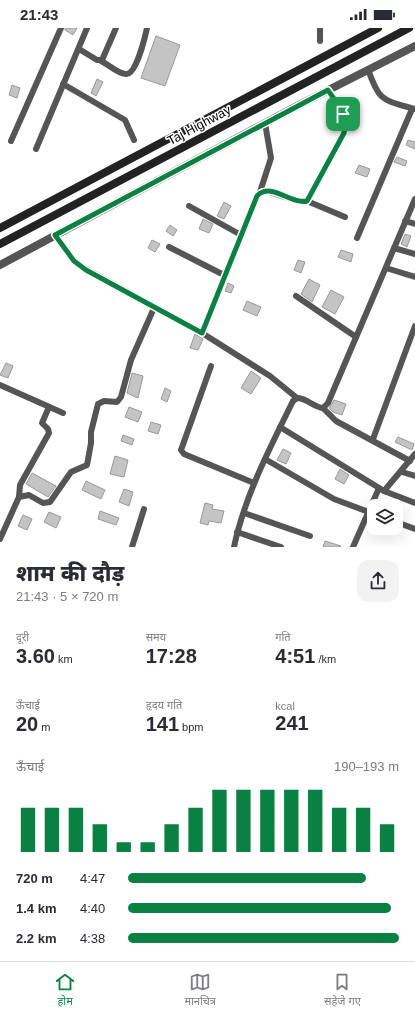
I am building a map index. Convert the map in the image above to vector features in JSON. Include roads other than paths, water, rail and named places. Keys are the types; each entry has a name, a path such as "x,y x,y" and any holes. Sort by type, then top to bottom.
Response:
{"main road":[{"path":"0,228 378,28"},
{"name":"Taj Highway","path":"0,244 409,28"}],"street":[{"path":"11,141 61,28"},
{"path":"36,149 87,28"},
{"path":"101,61 104,58 116,28"},
{"path":"78,49 124,74 129,74 133,70 137,60 147,28"},
{"path":"320,28 320,41"},
{"path":"0,265 265,123 415,46"},
{"path":"357,238 414,109 383,98 377,93 368,69"},
{"path":"63,84 125,120 134,140"},
{"path":"307,201 344,133 346,123 343,114 328,90"},
{"path":"202,333 224,275 260,192 271,158 265,123"},
{"path":"260,192 272,192 300,202 307,201 345,217"},
{"path":"323,408 328,404 415,199"},
{"path":"189,206 241,235"},
{"path":"406,221 415,224"},
{"path":"55,235 74,261 154,308 202,333 270,376 297,398 302,398 318,408 323,408 336,421 373,439 410,461"},
{"path":"169,248 224,275"},
{"path":"394,248 415,254"},
{"path":"386,268 415,277"},
{"path":"296,296 356,337"},
{"path":"19,497 29,494 43,503 50,502 71,472 87,465 91,444 91,432 98,404 104,401 117,402 121,397 131,360 154,308"},
{"path":"373,439 414,329"},
{"path":"211,366 181,450 184,454 254,484"},
{"path":"0,385 63,413"},
{"path":"234,547 237,532 254,484 293,401 297,398"},
{"path":"0,539 19,497 20,486 49,433 48,429 42,423 49,407"},
{"path":"280,427 382,489 415,503"},
{"path":"377,499 382,489 402,472 415,454"},
{"path":"265,459 334,499 367,511"},
{"path":"402,472 415,476"},
{"path":"132,547 144,508"},
{"path":"244,513 310,536"},
{"path":"353,547 367,521"},
{"path":"403,525 415,529"},
{"path":"237,532 282,547"}]}
